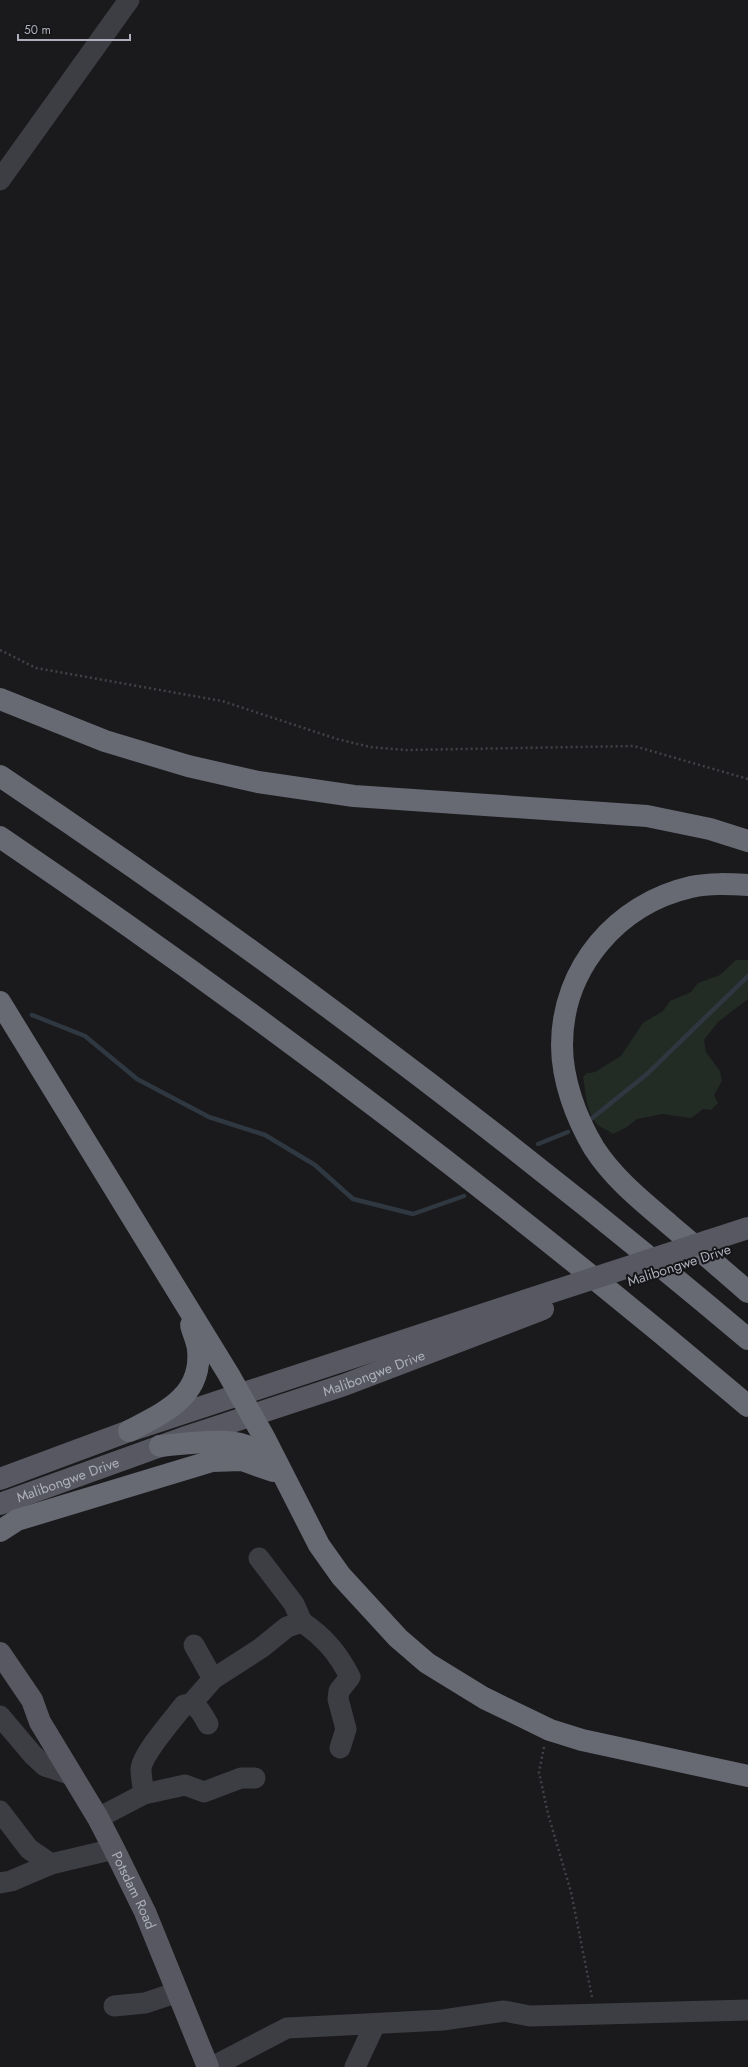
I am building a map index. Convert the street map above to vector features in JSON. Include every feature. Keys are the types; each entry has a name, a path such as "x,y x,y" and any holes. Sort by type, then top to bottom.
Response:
{"highway":[{"path":"0,699 105,741 188,766 258,782 354,796 647,816 710,828 748,841"},
{"path":"0,776 175,896 382,1047 565,1189 748,1339"},
{"path":"0,837 186,966 376,1107 576,1263 748,1406"},
{"path":"748,885 721,884 699,886 664,895 628,915 612,928 594,949 581,969 572,989 566,1010 562,1045 567,1084 581,1125 595,1149 625,1187 748,1292"},
{"path":"0,1002 240,1395 319,1545 341,1576 398,1638 427,1663 454,1681 550,1730 582,1740 748,1776"},
{"path":"129,1431 172,1408 189,1389 195,1372 198,1349 186,1306"},
{"path":"160,1446 211,1442 248,1446 257,1450 296,1502"},
{"path":"0,1531 17,1520 212,1461 242,1460 273,1471"}],"main road":[{"name":"Malibongwe Drive","path":"0,1479 129,1431 240,1395 537,1304 714,1246 748,1228"},
{"name":"Malibongwe Drive","path":"714,1246 748,1242"},
{"name":"Malibongwe Drive","path":"0,1512 9,1502 160,1446 344,1385 537,1304"},
{"name":"Potsdam Road","path":"0,1653 32,1700 40,1722 98,1818 114,1849 145,1912 208,2067"},
{"name":"Potsdam Road","path":"0,1677 22,1706 40,1722"}],"street":[{"path":"0,180 129,0"},
{"path":"259,1558 294,1604 302,1622 320,1634 343,1662 350,1677 339,1691 338,1699 346,1728 340,1748"},
{"path":"191,1704 214,1679 261,1648 287,1627 302,1622"},
{"path":"194,1645 214,1679"},
{"path":"144,1794 141,1769 145,1759 157,1740 184,1705 191,1704 198,1708 208,1724"},
{"path":"0,1716 33,1755 45,1766 72,1775"},
{"path":"98,1818 144,1794 185,1785 204,1792 241,1778 255,1778"},
{"path":"0,1811 29,1849 51,1864"},
{"path":"0,1882 11,1881 51,1864 114,1849"},
{"path":"114,2006 146,2002 178,1992"},
{"path":"212,2067 287,2028 443,2020 504,2011 530,2016 594,2013 673,2013 748,2010"},
{"path":"355,2067 375,2024"}],"path":[{"path":"0,650 36,668 222,701 337,739 370,747 406,750 634,746 748,779"},
{"path":"550,1730 542,1752 539,1772 548,1814 571,1892 589,1978 594,2013"}],"shaded area":[{"path":"736,960 748,960 748,999 718,1022 704,1040 706,1052 720,1071 722,1081 714,1095 718,1103 711,1110 703,1109 691,1118 662,1114 637,1119 627,1127 613,1134 598,1125 588,1107 583,1077 587,1073 595,1072 621,1056 643,1023 663,1011 670,1001 691,992 698,983 720,975"}],"waterway":[{"path":"591,1119 647,1074 748,976"},
{"path":"32,1015 85,1036 137,1079 209,1117 265,1135 315,1165 353,1199 413,1214 464,1196"},
{"path":"538,1144 568,1132"}]}
